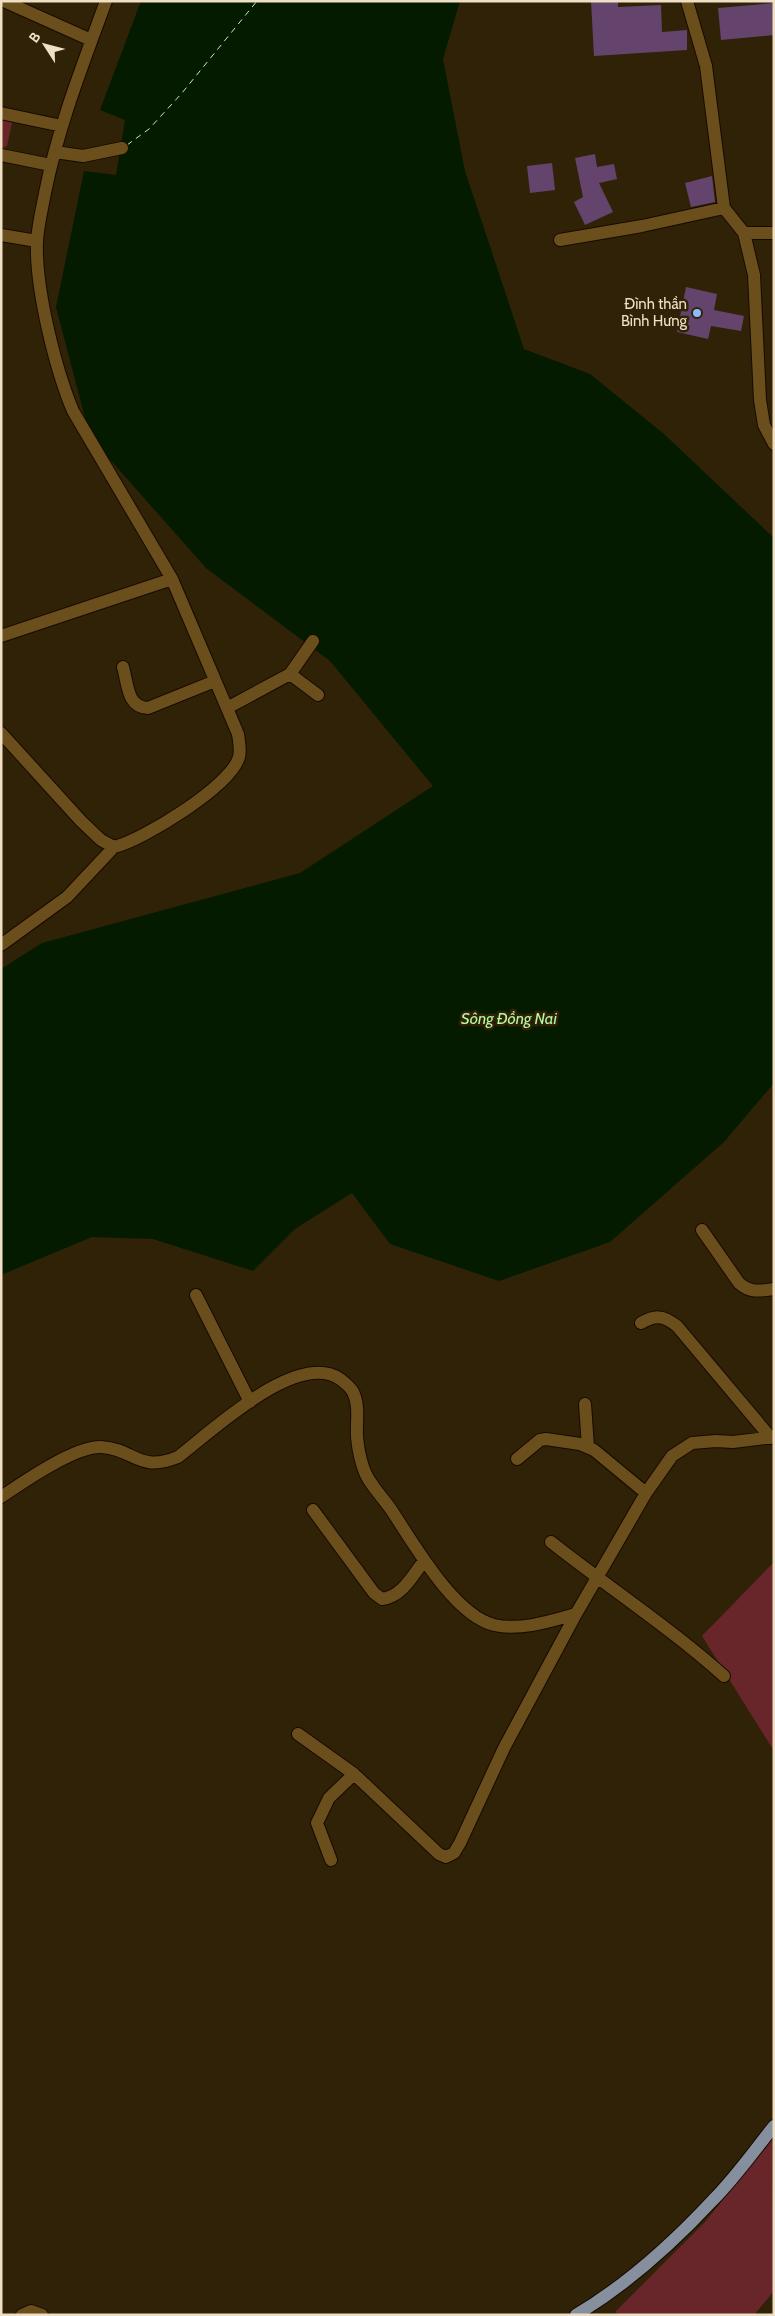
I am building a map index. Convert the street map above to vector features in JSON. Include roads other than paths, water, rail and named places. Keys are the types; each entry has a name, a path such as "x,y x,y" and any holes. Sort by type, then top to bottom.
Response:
{"main road":[{"path":"576,2315 607,2297 646,2266 714,2200 774,2126"}],"street":[{"path":"4,1 92,40"},
{"path":"1,945 67,897 114,847 127,844 164,824 209,792 234,768 240,756 238,734 172,579 96,452 67,395 48,326 37,262 37,241 54,152 106,1"},
{"path":"687,1 706,66 724,208 744,233 754,275 760,400 764,425 774,444"},
{"path":"1,113 62,126"},
{"path":"54,152 83,156 122,148"},
{"path":"1,154 51,165"},
{"path":"560,240 642,226 724,208"},
{"path":"744,233 774,233"},
{"path":"1,235 37,241"},
{"path":"1,636 172,579"},
{"path":"227,708 290,674 313,641"},
{"path":"123,667 133,704 139,708 148,708 215,681"},
{"path":"290,674 318,695"},
{"path":"1,733 81,821 101,840 114,847"},
{"path":"702,1230 739,1283 746,1289 757,1291 774,1289"},
{"path":"196,1294 250,1402"},
{"path":"641,1323 651,1317 660,1316 677,1326 772,1437"},
{"path":"1,1497 26,1480 84,1450 99,1447 113,1449 152,1464 171,1460 178,1457 250,1402 277,1384 296,1376 321,1372 332,1374 353,1391 356,1403 357,1436 364,1470 423,1562 463,1606 482,1620 493,1625 509,1627 540,1623 576,1614"},
{"path":"585,1404 588,1447"},
{"path":"298,1734 354,1774 439,1854 446,1857 454,1852 504,1748 576,1614 646,1493 672,1456 692,1443 772,1437"},
{"path":"517,1459 540,1440 546,1438 562,1440 588,1447 646,1493"},
{"path":"313,1510 374,1593 382,1599 391,1598 398,1593 423,1562"},
{"path":"551,1542 687,1644 724,1676"},
{"path":"331,1860 317,1823 329,1798 354,1774"},
{"path":"22,2315 31,2311 42,2315"}],"water":[{"name":"Sông Đồng Nai","path":"141,1 460,1 443,59 465,171 524,349 590,374 664,434 774,538 774,1083 724,1142 610,1242 499,1281 390,1244 352,1193 295,1229 253,1271 153,1239 92,1237 1,1275 1,969 42,943 300,873 433,786 330,661 206,568 90,437 56,307 84,171 116,175 125,120 100,110"}],"place":[{"name":"Đình thần Bình Hưng","path":"697,313"}]}
